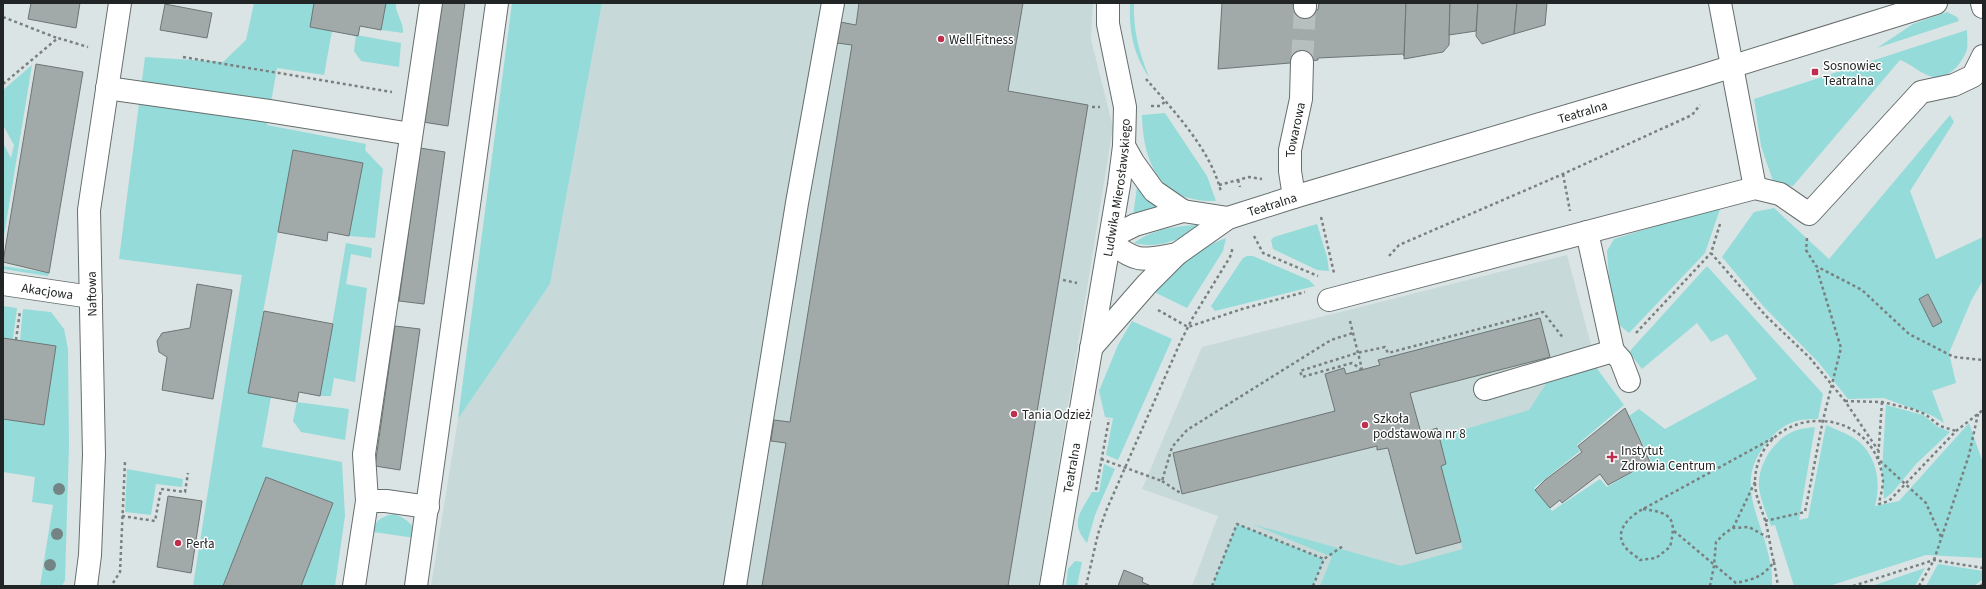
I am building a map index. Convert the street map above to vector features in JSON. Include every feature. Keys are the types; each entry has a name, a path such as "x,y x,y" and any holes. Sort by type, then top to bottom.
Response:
{"street":[{"name":"Naftowa","path":"86,586 90,555 94,455 89,210 120,3"},
{"path":"354,586 367,501 364,454 410,134 431,3"},
{"path":"416,586 497,3"},
{"path":"735,586 797,203 833,3"},
{"name":"Ludwika Mierosławskiego","path":"1091,348 1120,185 1124,146 1125,107 1110,36 1108,3"},
{"path":"1720,3 1755,188"},
{"name":"Teatralna","path":"1228,218 1733,66 1936,3"},
{"path":"1982,3 1983,7"},
{"path":"1329,300 1579,225 1755,188 1780,194 1809,214 1921,92 1954,85 1973,76 1983,56"},
{"name":"Towarowa","path":"1294,197 1290,171 1290,150 1301,99 1302,62"},
{"path":"107,88 262,109 410,134"},
{"path":"1124,146 1133,162 1154,191 1183,211"},
{"path":"1177,254 1138,259 1125,253 1110,242 1121,232 1135,225 1183,211 1228,218"},
{"path":"1091,348 1147,284 1177,254 1228,218"},
{"path":"1579,225 1613,351 1621,360 1629,381"},
{"name":"Akacjowa","path":"3,284 91,297"},
{"name":"Teatralna","path":"1051,586 1091,348"},
{"path":"1485,389 1613,351"},
{"path":"367,501 386,501 428,507"}],"path":[{"path":"3,17 58,38 91,48"},
{"path":"3,84 58,38"},
{"path":"183,57 416,96"},
{"path":"1166,101 1210,161 1219,185 1249,177 1264,179 1290,171"},
{"path":"1384,261 1399,245 1692,116 1702,101"},
{"path":"1563,174 1579,225"},
{"path":"1765,521 1805,512 1823,420 1841,348 1816,266 1806,250 1809,214"},
{"path":"1613,351 1628,341 1711,253 1721,219"},
{"path":"1255,239 1263,253 1324,278"},
{"path":"1086,586 1101,524 1125,468 1185,333 1233,248"},
{"path":"1711,253 1766,316 1810,358 1845,401 1878,450"},
{"path":"1816,266 1862,290 1909,334 1954,357 1983,360"},
{"path":"16,340 21,305"},
{"path":"1162,481 1172,447 1187,430 1331,340 1353,333 1357,353 1362,370 1352,363 1302,377 1300,371 1357,353 1385,347 1388,353 1542,312 1566,341 1571,364"},
{"path":"1845,401 1882,402 1925,414 1940,426 1956,430"},
{"path":"1882,402 1878,459 1883,482 1879,504 1889,501 1956,430 1983,410"},
{"path":"1919,586 1934,560 1969,455 1978,414"},
{"path":"1096,490 1109,419"},
{"path":"1643,509 1664,512 1671,521 1674,531 1670,548 1656,558 1640,560 1625,547 1621,538 1623,526 1632,515 1643,509 1777,436 1790,427 1806,422 1823,420 1848,427 1860,435 1870,446 1878,459 1926,503 1941,537"},
{"path":"1710,586 1714,566 1716,542 1733,528 1755,482 1760,460 1765,450 1777,436"},
{"path":"1101,459 1162,481 1182,494"},
{"path":"112,586 120,572 125,461"},
{"path":"122,516 155,521 161,489 185,492 188,473"},
{"path":"1755,482 1757,501 1765,521 1778,586"},
{"path":"1212,586 1237,524 1324,559"},
{"path":"1733,528 1749,527 1768,537"},
{"path":"1674,531 1736,583 1756,579 1767,572 1774,562"},
{"path":"1313,586 1324,559 1343,546"},
{"path":"1854,586 1934,560 1983,568"}],"shaded area":[{"path":"254,3 314,3 310,27 332,31 324,75 277,68 267,125 366,144 365,150 383,169 375,238 349,236 362,163 293,151 248,393 271,397 262,447 342,462 345,516 335,586 301,586 333,503 266,477 223,586 193,586 242,275 119,259 145,57 223,62 246,40"},
{"path":"386,3 396,3 403,33 381,30"},
{"path":"512,3 602,3 550,284 458,419"},
{"path":"602,3 1093,3 1091,39 1113,127 1039,586 431,586 458,419 550,284"},
{"path":"1130,3 1134,3 1137,41 1149,77 1139,60 1133,42 1130,23"},
{"path":"1947,12 1957,17 1959,21 1877,48 1913,24"},
{"path":"1967,30 1967,49 1965,54 1958,65 1949,73 1939,77 1929,76 1900,60 1793,186 1779,185 1773,181 1761,146 1754,99"},
{"path":"356,35 401,43 399,67 361,61 354,51"},
{"path":"32,65 3,242 3,143 11,158 14,145 3,125 3,90"},
{"path":"1165,113 1207,176 1216,201 1197,200 1181,195 1169,188 1159,177 1151,164 1143,133 1142,115"},
{"path":"1950,115 1954,122 1910,191 1936,259 1983,237 1983,280 1971,301 1949,353 1956,383 1932,391 1944,423 1933,416 1884,398 1848,399 1819,363 1764,307 1722,257 1754,212 1774,208 1829,259"},
{"path":"1139,186 1162,208 1133,216 1137,187"},
{"path":"1721,206 1705,253 1629,333 1612,319 1607,251 1614,239"},
{"path":"1208,224 1172,241 1154,245 1134,243 1160,230"},
{"path":"1317,224 1327,257 1329,271 1317,270 1273,249 1271,240 1274,237"},
{"path":"1226,238 1223,251 1187,308 1154,292 1187,260 1205,248"},
{"path":"346,243 372,248 371,258 351,254 346,284 367,288 355,382 334,378 331,396 320,396"},
{"name":"Szkoła podstawowa nr 8","path":"1567,255 1601,382 1523,468 1535,490 1550,508 1565,539 1479,586 1192,586 1218,516 1142,489 1202,347"},
{"path":"1253,256 1309,280 1315,286 1215,311 1211,306 1243,258"},
{"path":"3,266 49,273 48,276 3,269"},
{"path":"1707,266 1823,394 1818,419 1796,421 1779,430 1768,441 1757,457 1752,472 1752,500 1771,565 1772,586 1320,586 1332,557 1252,524 1401,566 1463,549 1441,466 1446,464 1439,437 1529,410 1555,370 1595,366 1624,405 1577,445 1580,451 1534,488 1552,511 1600,479 1607,487 1651,461 1629,416 1639,409 1665,429 1757,379 1727,334 1711,342 1697,323 1642,369 1629,352"},
{"path":"3,306 17,308 13,339 3,338"},
{"path":"23,309 51,312 64,329 68,349 69,445 65,580 62,586 40,586 53,505 32,502 35,477 3,472 3,419 44,425 56,346 20,340"},
{"path":"1132,321 1172,339 1118,460 1106,455 1113,418 1105,417 1099,391 1118,345"},
{"path":"297,402 349,409 345,440 301,432 293,421"},
{"path":"1886,405 1923,415 1938,427 1950,432 1916,464 1892,493 1884,499 1882,470"},
{"path":"1969,423 1983,463 1983,558 1926,555 1829,586 1794,586 1775,525 1771,526 1762,502 1759,488 1759,479 1764,461 1775,445 1789,434 1797,430 1815,427 1799,520 1808,518 1826,425 1852,437 1867,450 1872,458 1878,487 1875,506 1899,501"},
{"path":"1104,464 1115,469 1095,515 1087,543 1079,529 1079,517 1092,492 1099,492"},
{"path":"127,469 183,479 182,487 156,484 151,515 125,512"},
{"path":"395,514 410,523 414,529 415,538 373,532 380,519"},
{"path":"1237,524 1324,559 1313,586 1212,586"},
{"path":"1075,561 1082,562 1077,586 1066,586 1068,569"},
{"path":"1938,564 1983,571 1983,579 1974,586 1926,586"},
{"path":"1925,568 1915,586 1872,586"}],"building":[{"path":"31,3 80,3 76,28 28,19"},
{"path":"314,3 386,3 381,30 360,26 358,36 310,27"},
{"path":"440,3 465,3 448,126 423,122"},
{"path":"859,3 1023,3 1008,91 1088,105 1008,586 762,586 786,443 771,441 774,420 790,422 852,45 837,43 840,22 856,25"},
{"path":"1222,3 1289,3 1318,10 1319,3 1406,3 1404,56 1403,54 1318,58 1318,60 1302,62 1218,69"},
{"path":"1406,3 1450,3 1449,45 1443,52 1404,59"},
{"path":"1450,3 1478,3 1476,31 1449,35"},
{"path":"1478,3 1517,3 1514,34 1482,44 1476,36"},
{"path":"1517,3 1547,3 1545,25 1514,34"},
{"path":"165,4 212,13 207,38 160,30"},
{"path":"36,64 83,72 49,273 3,262"},
{"path":"420,148 445,152 424,304 399,301"},
{"path":"293,150 363,163 349,236 328,232 327,241 278,232"},
{"path":"197,284 232,290 213,399 162,390 167,357 159,352 157,341 162,333 190,328"},
{"path":"1928,294 1942,322 1933,327 1919,299"},
{"path":"264,311 333,324 320,396 299,392 297,402 248,393"},
{"path":"1540,318 1550,357 1410,393 1421,433 1437,428 1446,464 1441,466 1461,542 1416,554 1388,448 1377,450 1377,446 1182,494 1173,453 1335,411 1325,374 1344,368 1346,374 1380,365 1378,360"},
{"path":"395,326 420,329 400,470 375,466"},
{"path":"3,338 56,346 44,425 3,419"},
{"name":"Instytut Zdrowia Centrum","path":"1625,408 1650,462 1608,485 1600,474 1562,503 1560,500 1550,508 1535,490 1545,480 1582,452 1578,446"},
{"path":"266,477 333,503 301,586 223,586"},
{"name":"Perła","path":"168,496 202,501 191,573 157,567"},
{"path":"1124,570 1143,578 1142,582 1151,586 1118,586"}],"tunnel":[{"path":"1302,62 1305,7"}],"place":[{"name":"Well Fitness","path":"941,39"},
{"name":"Sosnowiec Teatralna","path":"1815,72"},
{"name":"Tania Odzież","path":"1014,414"},
{"name":"Szkoła podstawowa nr 8","path":"1365,425"},
{"name":"Instytut Zdrowia Centrum","path":"1612,457"},
{"name":"Perła","path":"178,543"}]}
